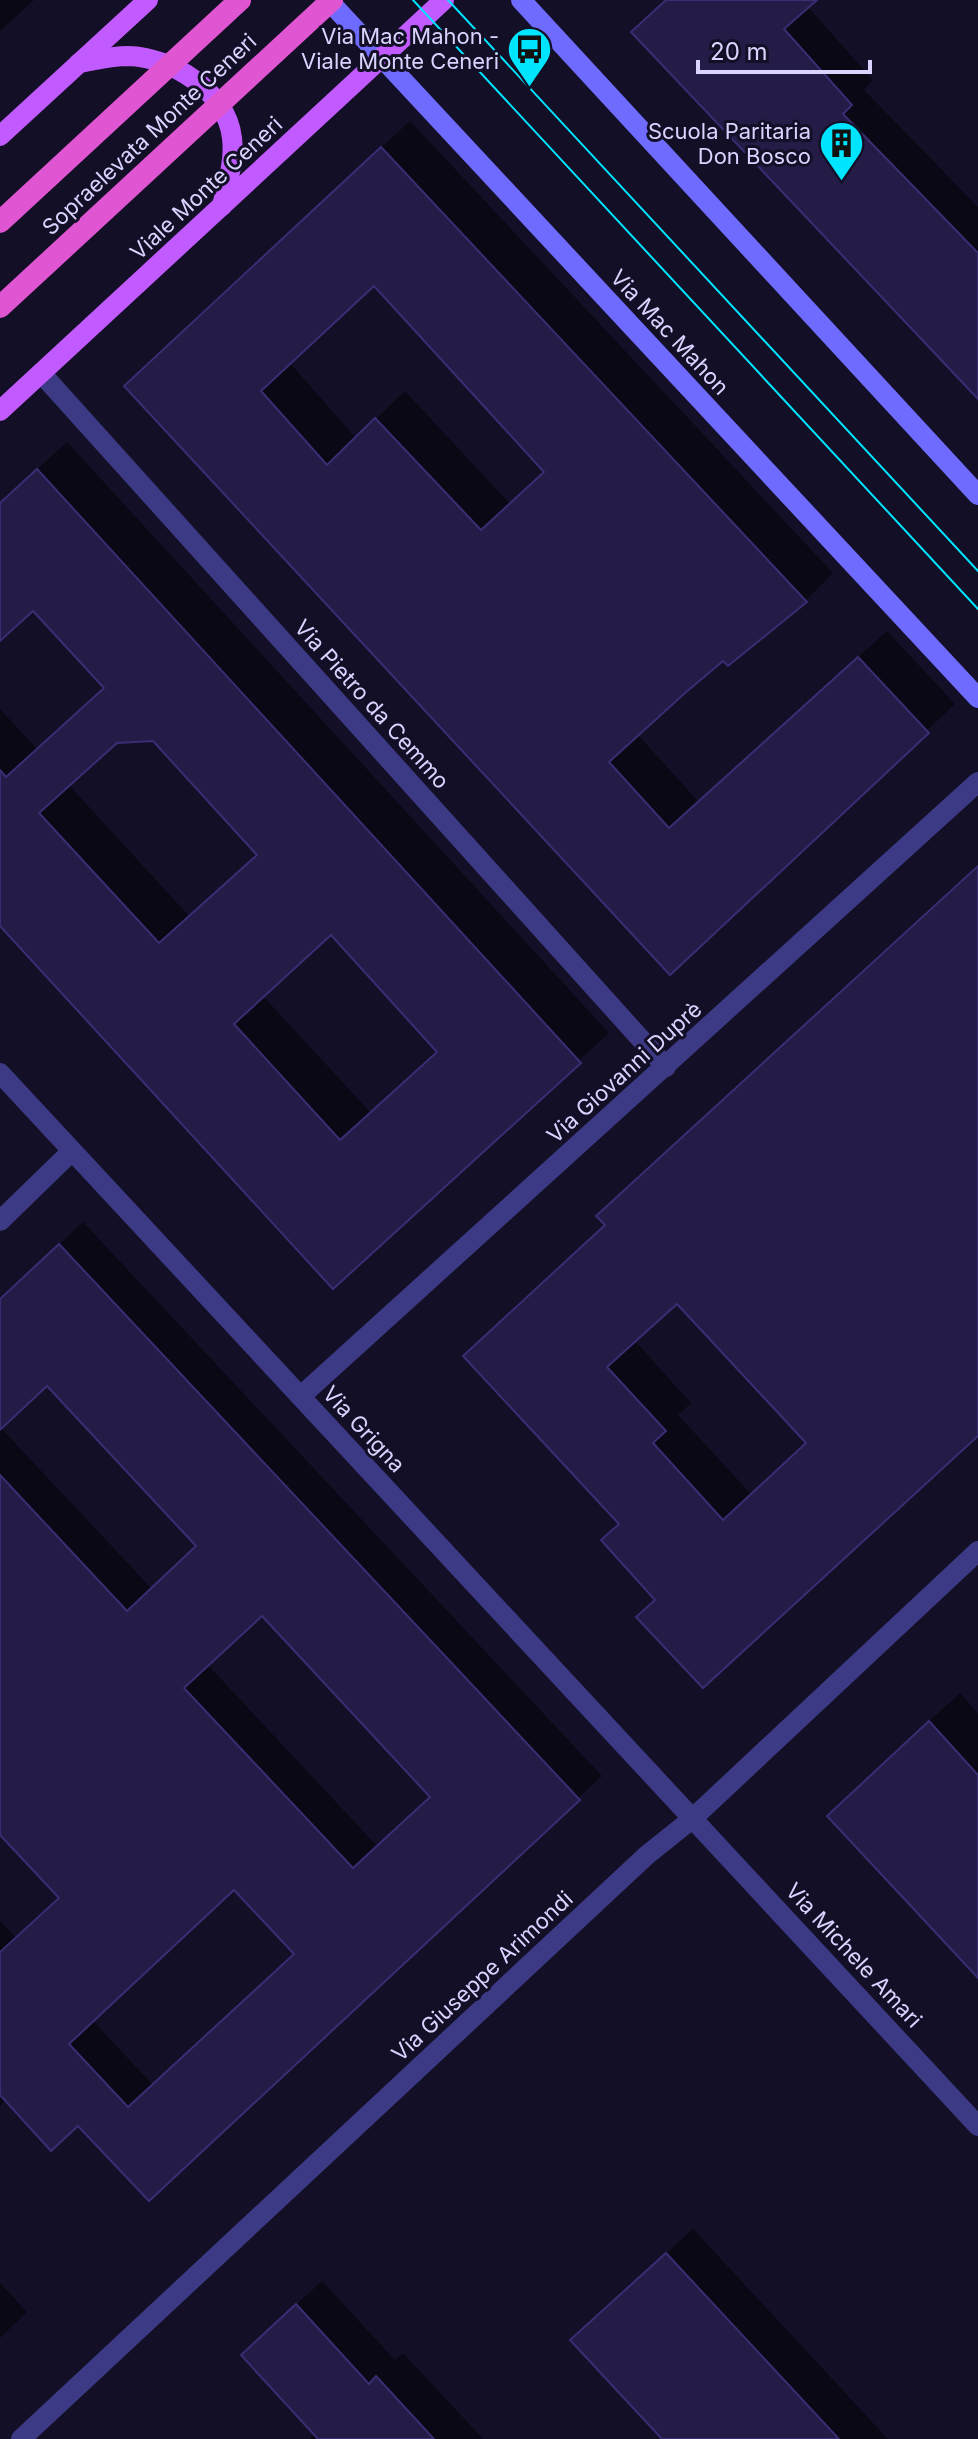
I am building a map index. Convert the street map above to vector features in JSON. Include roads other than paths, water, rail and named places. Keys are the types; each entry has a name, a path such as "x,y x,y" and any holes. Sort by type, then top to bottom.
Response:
{"highway":[{"name":"Sopraelevata Monte Ceneri","path":"0,222 240,0"},
{"name":"Sopraelevata Monte Ceneri","path":"0,307 330,0"}],"main road":[{"path":"0,136 148,0"},
{"name":"Via Mac Mahon","path":"330,0 978,698"},
{"name":"Viale Monte Ceneri","path":"0,411 444,0"},
{"path":"521,0 978,495"},
{"path":"79,63 128,56 145,58 179,71 203,87 222,108 232,138 232,159 222,206"}],"street":[{"name":"Via Pietro da Cemmo","path":"41,373 666,1067"},
{"name":"Via Giovanni Duprè","path":"301,1396 978,782"},
{"name":"Via Grigna","path":"0,1073 692,1819"},
{"path":"0,1221 72,1151"},
{"name":"Via Giuseppe Arimondi","path":"21,2439 978,1551"},
{"name":"Via Michele Amari","path":"692,1819 752,1879 978,2126"}],"tram line":[{"path":"413,0 978,609"},
{"path":"448,0 978,571"}],"place":[{"name":"Via Mac Mahon - Viale Monte Ceneri","path":"530,88"},
{"name":"Scuola Paritaria Don Bosco","path":"842,183"}]}
